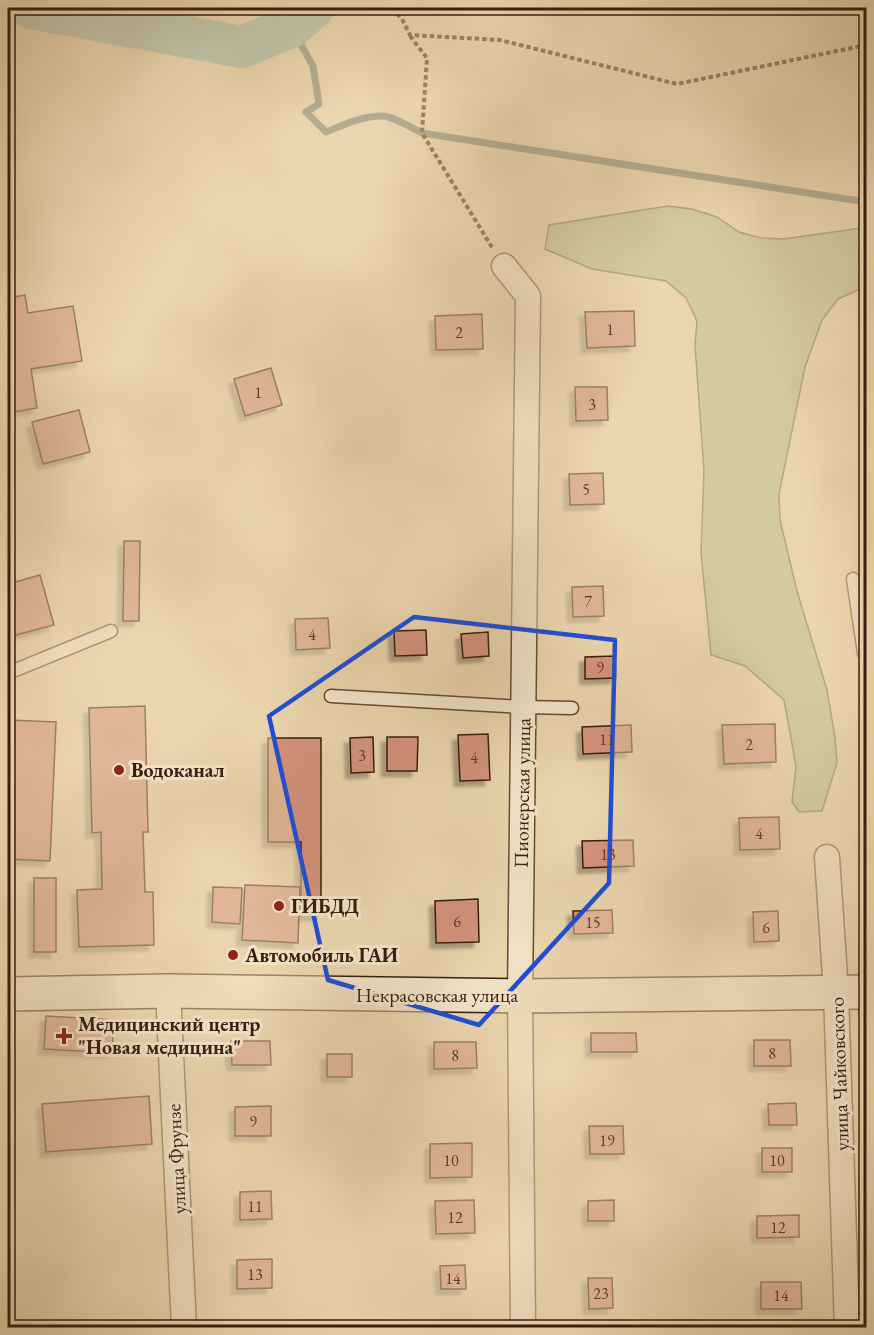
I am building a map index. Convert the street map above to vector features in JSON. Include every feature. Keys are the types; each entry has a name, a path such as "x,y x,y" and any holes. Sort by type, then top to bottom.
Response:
{"street":[{"name":"Пионерская улица","path":"504,266 528,296 520,996 523,1328"},
{"name":"улица Чайковского","path":"827,857 851,992 847,1328"},
{"name":"Некрасовская улица","path":"8,994 168,991 520,996 851,992"},
{"name":"улица Фрунзе","path":"168,991 184,1328"}],"lane":[{"path":"853,579 864,653 867,656"},
{"path":"8,673 111,631"},
{"path":"331,696 572,708"}],"path":[{"path":"392,8 402,19 410,35 427,58 422,133 504,266"},
{"path":"410,35 500,40 677,84 867,45"}],"highlighted area":[{"path":"414,617 615,640 609,883 479,1025 328,980 269,716"}],"green space":[{"path":"668,206 692,209 717,217 739,232 761,238 784,239 866,229 866,287 838,299 822,320 805,367 779,494 780,520 797,591 827,690 835,737 837,763 822,811 799,812 792,802 796,766 784,700 745,666 711,655 701,553 704,471 695,345 697,321 686,298 666,281 592,269 545,249 549,225"}],"building":[{"path":"25,295 28,313 73,306 82,361 31,369 37,408 8,413 8,298"},
{"path":"634,311 635,346 587,348 585,312"},
{"path":"482,314 483,349 436,350 435,316"},
{"path":"271,368 282,405 245,416 234,379"},
{"path":"575,387 607,387 608,420 576,421"},
{"path":"79,410 90,452 43,464 32,422"},
{"path":"603,473 604,504 570,505 569,474"},
{"path":"124,541 140,541 139,621 123,621"},
{"path":"40,575 54,625 8,637 8,584"},
{"path":"603,586 604,616 573,617 572,587"},
{"path":"328,618 330,648 296,650 295,619"},
{"path":"426,630 427,655 395,656 394,631"},
{"path":"488,632 489,656 463,658 461,634"},
{"path":"615,656 616,678 585,679 585,657"},
{"name":"Водоканал","path":"145,706 148,832 143,832 145,892 153,892 154,945 79,947 77,890 102,889 101,832 92,833 89,708"},
{"path":"8,720 56,722 50,861 8,859"},
{"path":"775,724 776,762 724,764 722,725"},
{"path":"631,725 632,752 583,754 582,727"},
{"path":"488,734 490,780 460,781 458,735"},
{"path":"373,737 374,772 351,773 350,738"},
{"path":"387,737 418,737 417,771 387,771"},
{"path":"268,738 321,738 321,915 301,915 301,842 268,842"},
{"path":"779,817 780,849 740,850 739,818"},
{"path":"633,840 634,866 583,868 582,841"},
{"path":"34,878 56,878 56,952 34,952"},
{"path":"245,885 300,887 298,943 242,940"},
{"path":"213,887 242,888 240,924 212,922"},
{"path":"478,899 479,942 436,943 435,901"},
{"path":"612,910 613,933 574,934 573,911"},
{"path":"778,911 779,941 754,942 753,912"},
{"path":"46,1016 114,1020 112,1053 44,1049"},
{"path":"591,1033 636,1033 637,1052 591,1052"},
{"path":"754,1040 790,1040 791,1066 754,1066"},
{"path":"231,1041 270,1041 271,1065 232,1065"},
{"path":"434,1042 476,1042 477,1068 434,1069"},
{"path":"327,1054 352,1054 352,1077 327,1077"},
{"path":"149,1096 152,1144 46,1152 42,1104"},
{"path":"796,1103 797,1125 769,1125 768,1104"},
{"path":"271,1106 271,1136 235,1136 235,1107"},
{"path":"589,1126 623,1126 624,1154 590,1154"},
{"path":"472,1143 472,1177 430,1178 430,1144"},
{"path":"762,1148 792,1148 792,1172 762,1172"},
{"path":"271,1191 272,1219 240,1220 240,1192"},
{"path":"474,1200 475,1233 436,1234 435,1201"},
{"path":"614,1200 614,1221 588,1221 588,1201"},
{"path":"799,1215 799,1237 757,1238 757,1216"},
{"path":"272,1259 272,1288 237,1289 237,1260"},
{"path":"465,1265 466,1289 441,1289 440,1266"},
{"path":"588,1278 612,1278 613,1308 589,1309"},
{"path":"761,1282 801,1282 802,1309 761,1309"}],"waterway":[{"path":"31,8 242,47 291,27 313,8"},
{"path":"291,27 313,66 319,104 306,112 326,132 360,119 382,116 397,120 422,133 866,202"}],"place":[{"name":"Водоканал","path":"119,770"},
{"name":"ГИБДД","path":"279,906"},
{"name":"Автомобиль ГАИ","path":"233,955"},
{"name":"Медицинский центр \"Новая медицина\"","path":"64,1036"}]}
